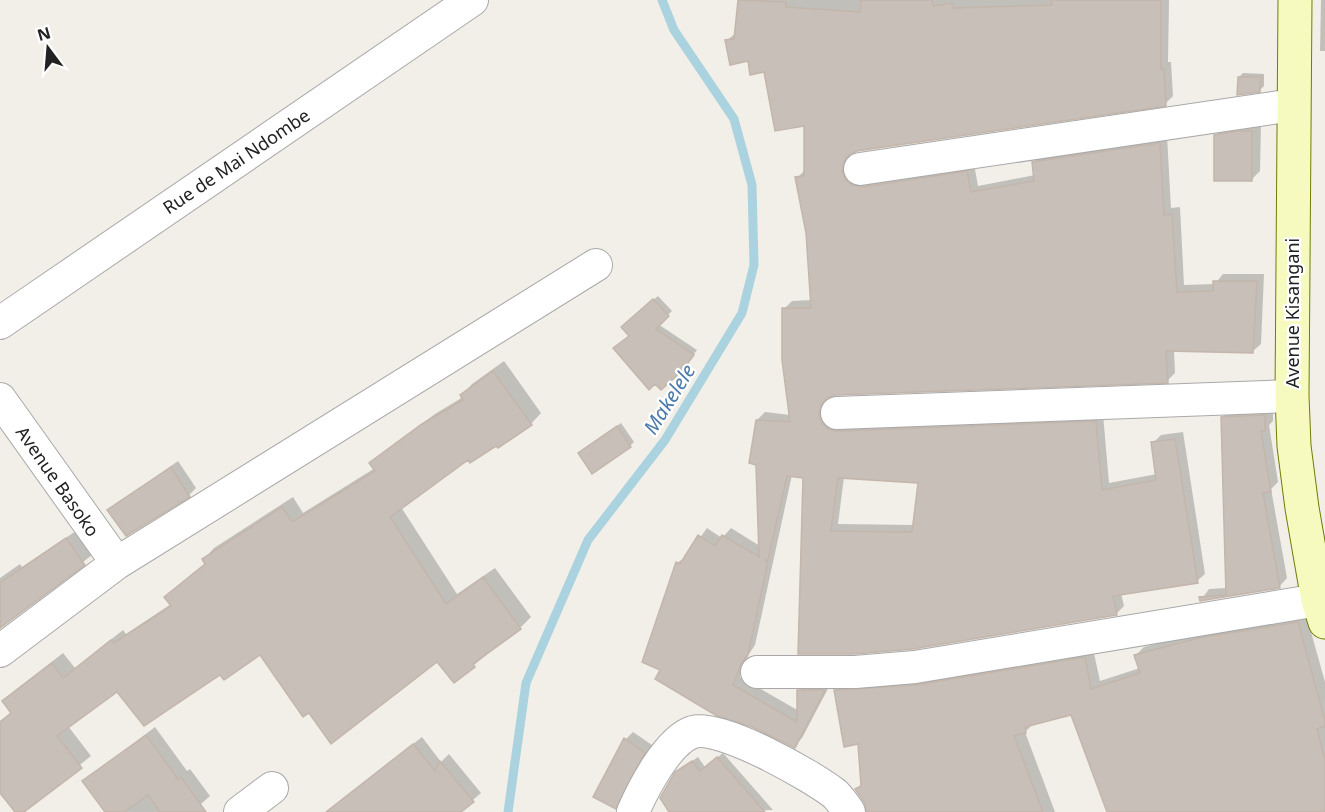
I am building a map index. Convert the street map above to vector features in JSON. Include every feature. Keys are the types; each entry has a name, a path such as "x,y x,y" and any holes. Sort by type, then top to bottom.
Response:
{"street":[{"name":"Rue de Mai Ndombe","path":"0,323 472,0"},
{"name":"Avenue Kisangani","path":"1295,0 1292,396 1294,446 1302,508 1321,611"},
{"path":"860,169 1293,105"},
{"path":"0,651 117,562 596,265"},
{"path":"837,413 1292,396"},
{"name":"Avenue Basoko","path":"0,399 117,562"},
{"path":"757,672 855,672 915,667 1321,611"},
{"path":"633,812 656,767 692,732 706,731 754,747 836,795 849,812"},
{"path":"240,812 272,788"}],"building":[{"path":"738,0 786,2 786,7 860,12 861,0 932,0 933,6 952,3 953,8 1052,5 1051,0 1161,0 1161,69 1164,69 1166,106 857,151 849,155 844,162 842,172 846,180 853,185 863,187 967,171 971,192 1034,181 1032,162 1160,143 1164,215 1172,214 1177,292 1213,291 1213,281 1257,281 1253,353 1166,351 1168,383 836,395 827,398 821,405 819,414 822,423 828,429 837,431 1096,421 1102,490 1156,480 1151,442 1175,439 1198,583 1113,596 1117,615 913,649 854,654 798,654 803,478 787,476 768,560 764,560 768,562 748,654 741,664 733,685 797,722 797,690 825,690 795,748 752,727 717,716 655,679 660,670 642,662 676,562 680,564 698,535 715,546 722,535 759,557 756,465 749,463 756,420 790,422 782,360 782,308 811,308 806,233 795,177 804,176 804,126 775,131 764,72 750,75 748,61 730,65 725,40 734,39","holes":["838,478 918,483 912,532 831,531"]},
{"path":"1238,77 1261,77 1260,92 1237,95"},
{"path":"1252,131 1252,181 1214,181 1214,135"},
{"path":"653,299 669,316 656,329 694,355 682,371 661,390 655,384 649,390 613,348 629,336 621,327"},
{"path":"493,371 532,425 498,448 496,446 470,463 468,460 390,517 446,604 483,577 521,629 473,664 475,667 454,683 437,662 331,744 309,713 303,717 260,655 224,680 220,675 144,726 117,692 57,736 82,768 24,812 15,812 0,793 0,722 11,713 2,701 52,663 63,678 111,640 114,643 171,606 164,597 205,564 202,559 282,507 292,522 375,471 369,463 422,424 463,400 460,395"},
{"path":"1265,415 1265,431 1261,431 1271,492 1263,493 1280,588 1200,601 1199,597 1226,595 1221,417"},
{"path":"617,426 631,447 592,474 578,453"},
{"path":"171,467 190,497 126,536 107,510"},
{"path":"66,538 85,565 0,628 0,583"},
{"path":"1298,622 1325,721 1325,726 1317,729 1325,759 1325,812 1107,812 1071,715 1025,727 1026,733 1014,736 1043,812 867,812 864,802 855,789 861,786 858,744 844,747 834,690 916,685 1085,657 1091,689 1140,673 1134,655 1199,638"},
{"path":"146,735 178,779 181,777 206,812 160,812 148,795 124,812 105,812 82,781"},
{"path":"624,738 645,753 616,809 593,797"},
{"path":"413,744 435,771 440,761 474,802 461,812 326,812"},
{"path":"717,757 765,812 669,812 660,798 675,772 692,761 700,771"}],"waterway":[{"name":"Makelele","path":"508,812 526,683 588,540 665,440 742,313 754,265 752,185 734,119 674,30 662,0"}]}
